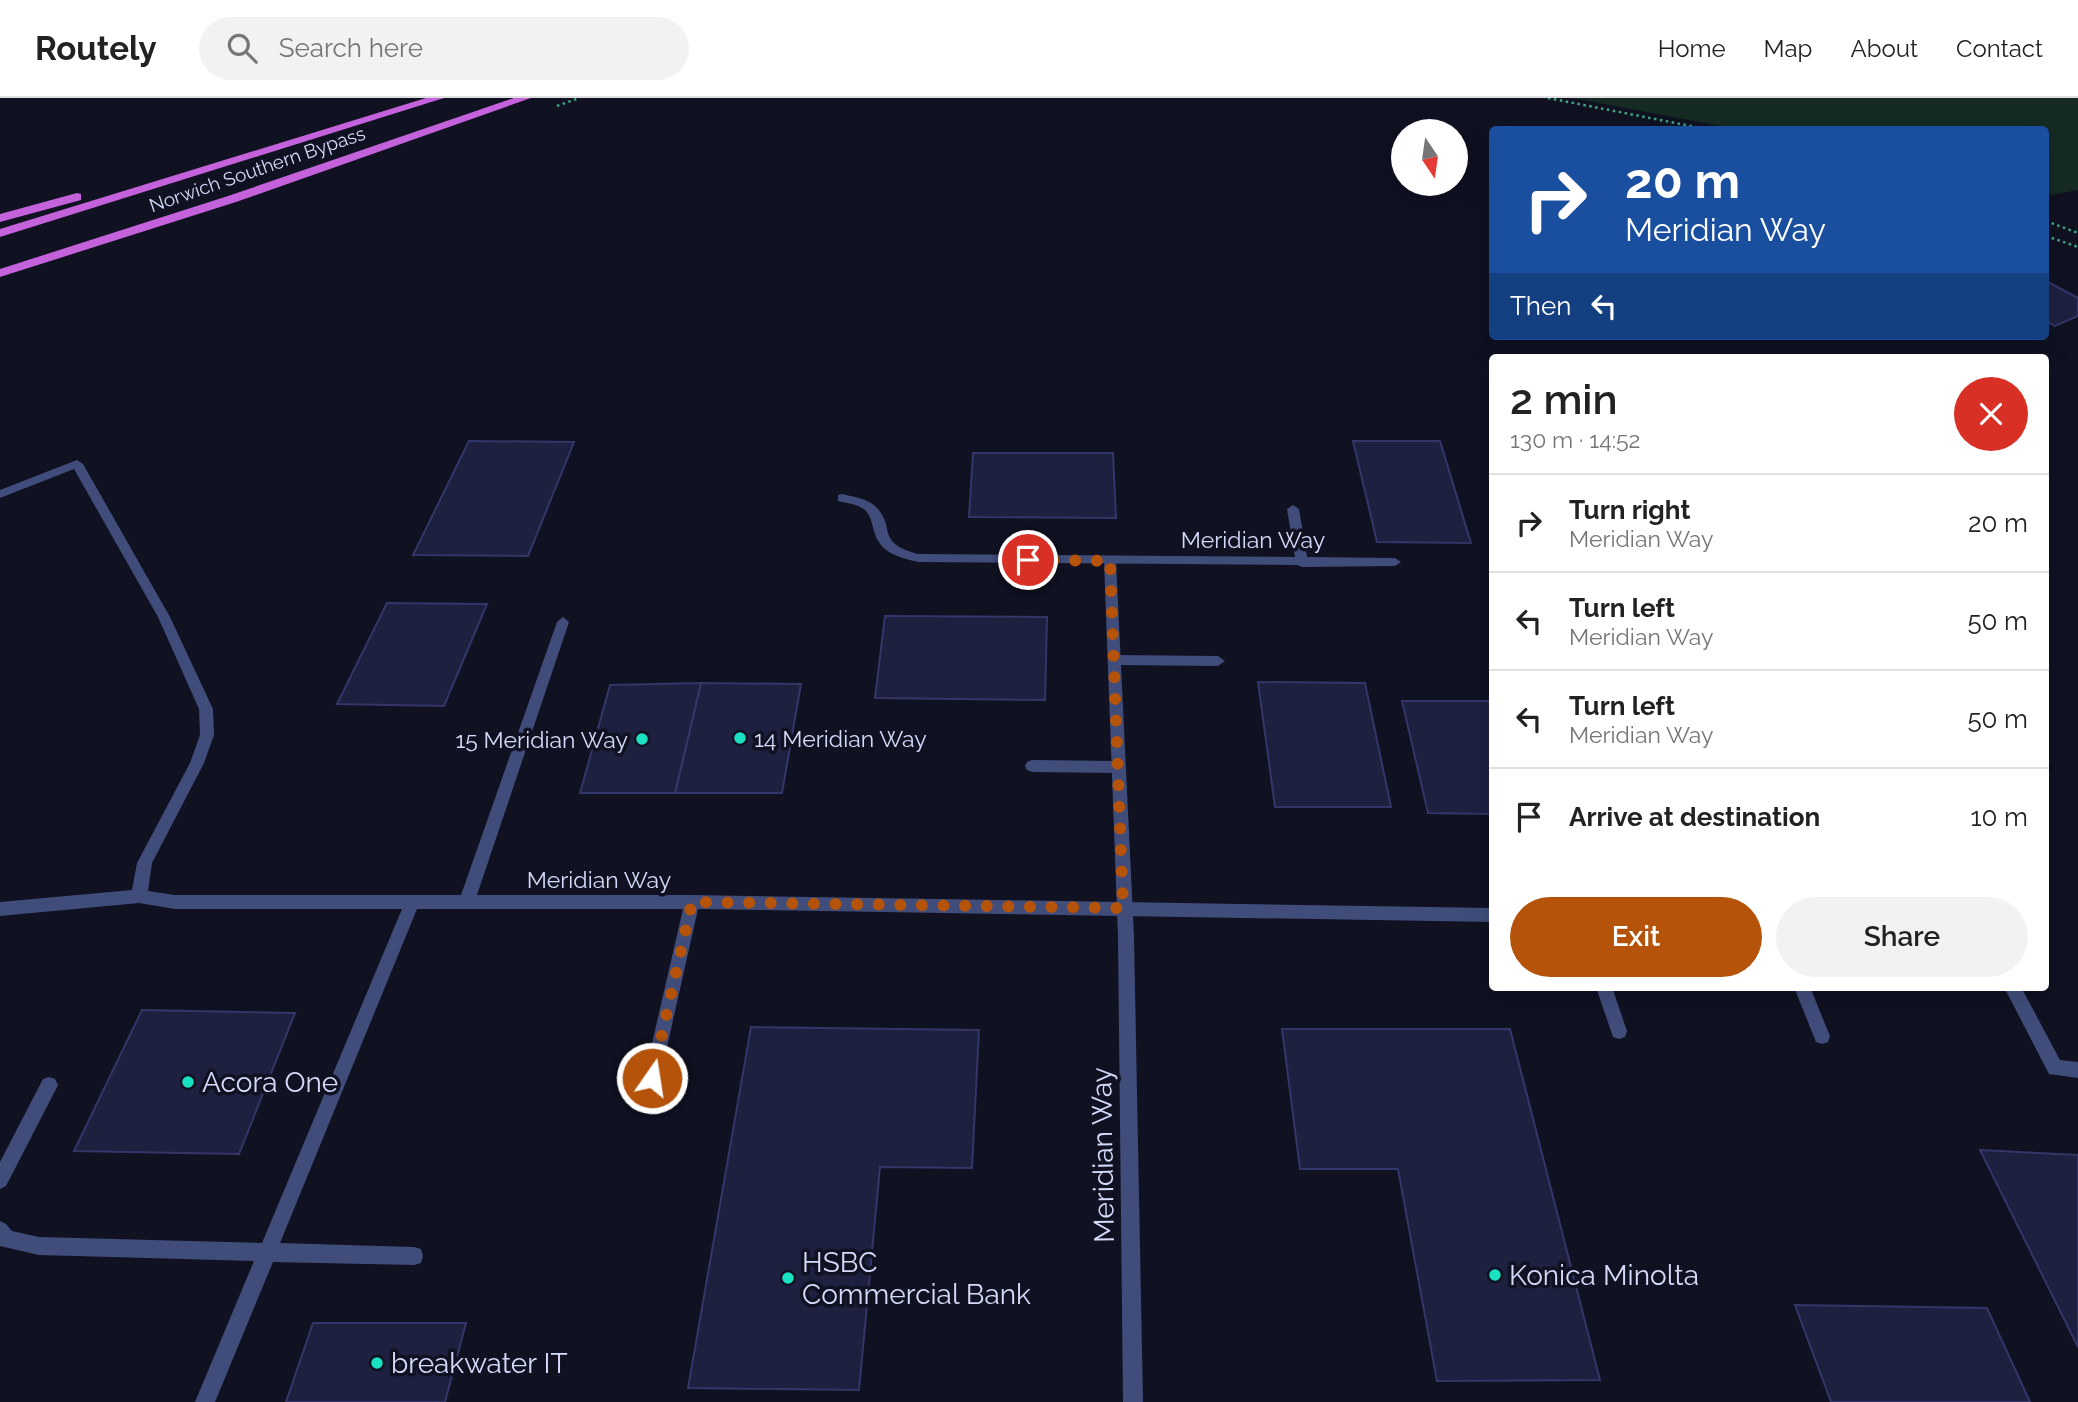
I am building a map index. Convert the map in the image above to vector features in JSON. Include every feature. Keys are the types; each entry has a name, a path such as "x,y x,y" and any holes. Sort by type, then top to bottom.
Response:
{"highway":[{"name":"Norwich Southern Bypass","path":"0,233 438,98"},
{"name":"Norwich Southern Bypass","path":"0,273 232,199 525,98"},
{"path":"0,218 308,139"}],"street":[{"path":"0,494 77,464 164,617 206,709 207,735 145,863 139,896"},
{"name":"Meridian Way","path":"842,498 862,502 870,507 878,519 881,540 899,555 918,558 1395,562"},
{"path":"1293,509 1302,563"},
{"name":"Meridian Way","path":"1110,561 1127,978 1133,1402"},
{"path":"467,901 563,622"},
{"path":"1115,660 1218,661"},
{"path":"1032,766 1117,767"},
{"name":"Meridian Way","path":"0,909 139,896 174,902 692,902 1489,915"},
{"path":"652,1078 692,902"},
{"path":"205,1402 412,903"},
{"path":"1605,991 1619,1031"},
{"path":"1804,991 1822,1036"},
{"path":"2014,991 2055,1068 2078,1070"},
{"path":"0,1180 49,1085"},
{"path":"0,1230 7,1239 39,1246 414,1256"}],"path":[{"path":"1548,98 1691,126"},
{"path":"2049,222 2078,233"},
{"path":"2049,237 2078,247"}],"green space":[{"path":"1572,98 2078,98 2078,190 2049,195 2049,126 1720,126"}],"building":[{"path":"2049,283 2078,298 2078,316 2055,326 2049,323"},
{"path":"469,441 574,442 528,556 413,555"},
{"path":"1353,441 1440,441 1471,543 1377,542"},
{"path":"973,453 1113,453 1116,518 969,517"},
{"path":"387,603 487,604 444,706 337,704"},
{"path":"885,616 1047,617 1045,700 875,698"},
{"path":"1258,682 1365,683 1391,807 1275,807"},
{"name":"14 Meridian Way","path":"701,683 801,684 782,793 675,793"},
{"name":"15 Meridian Way","path":"701,683 675,793 580,793 610,685"},
{"path":"1402,701 1489,701 1489,814 1428,813"},
{"name":"Acora One","path":"142,1010 295,1013 239,1154 74,1151"},
{"name":"HSBC Commercial Bank","path":"751,1027 979,1030 972,1168 880,1167 859,1390 688,1388"},
{"name":"Konica Minolta","path":"1282,1029 1510,1029 1600,1380 1437,1381 1398,1169 1300,1169"},
{"path":"1980,1150 2078,1155 2078,1347"},
{"path":"1795,1305 1987,1308 2030,1402 1831,1402"},
{"name":"breakwater IT","path":"313,1323 466,1323 445,1402 286,1402"}],"place":[{"name":"14 Meridian Way","path":"740,738"},
{"name":"15 Meridian Way","path":"642,739"},
{"name":"Acora One","path":"188,1082"},
{"name":"Konica Minolta","path":"1495,1275"},
{"name":"HSBC Commercial Bank","path":"788,1278"},
{"name":"breakwater IT","path":"377,1363"}],"route":[{"path":"652,1078 692,902 1123,908 1110,561 1028,560"}]}
